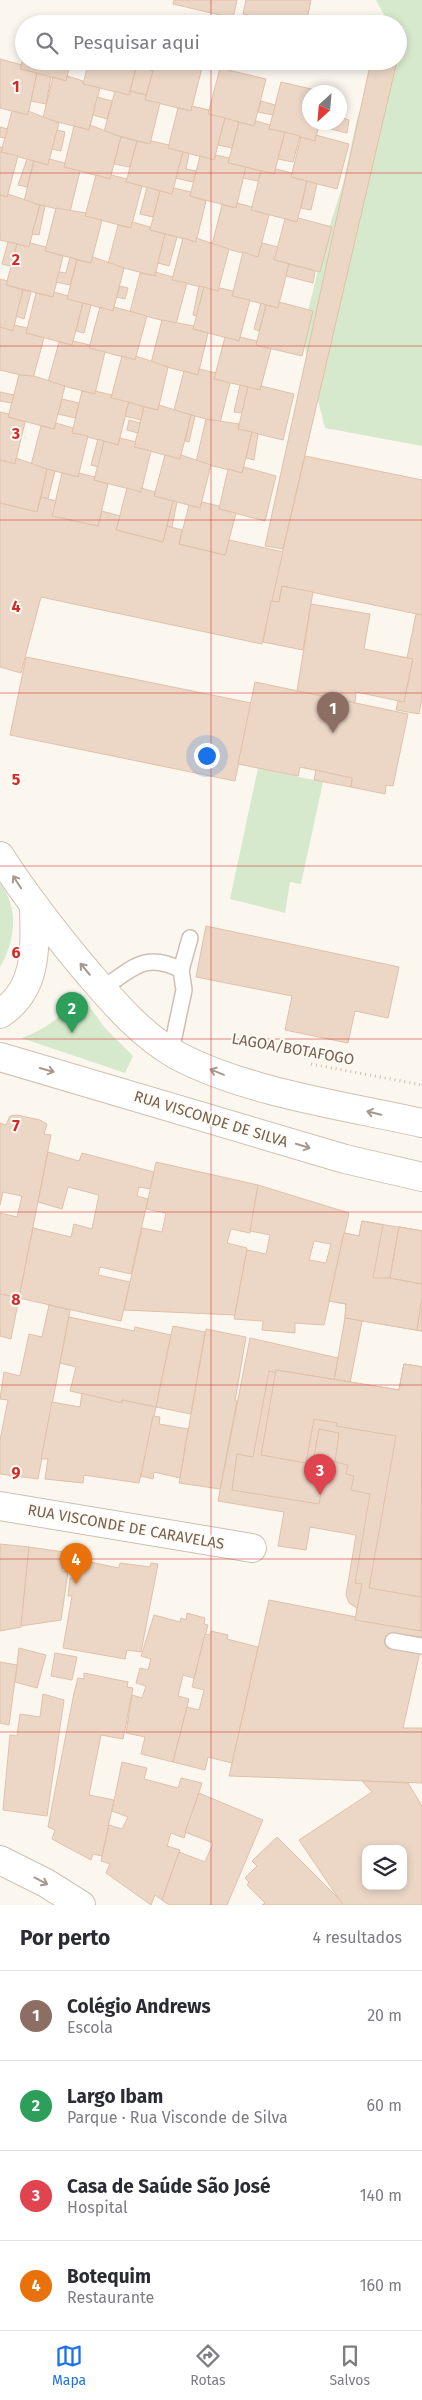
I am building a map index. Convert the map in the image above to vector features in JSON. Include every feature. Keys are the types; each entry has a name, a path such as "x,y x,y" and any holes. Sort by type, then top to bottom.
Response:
{"main road":[{"path":"0,856 34,907 102,989 141,1030 171,1051 229,1077 286,1093 422,1123"},
{"path":"0,1014 10,1008 26,987 34,964 34,907"},
{"name":"RUA VISCONDE DE SILVA","path":"0,1057 345,1159 422,1176"},
{"name":"RUA VISCONDE DE CARAVELAS","path":"0,1506 252,1548"},
{"path":"0,1860 46,1883 81,1905"}],"lane":[{"path":"171,1051 184,990 181,970 190,938"},
{"path":"102,989 144,962 164,962 181,970"},
{"path":"393,1641 422,1646"}],"path":[{"name":"LAGOA/BOTAFOGO","path":"304,1063 422,1085"}],"green space":[{"path":"376,0 422,0 422,446 325,428 302,337 324,244 343,184 357,119 375,70 407,70 407,15 384,15"},
{"path":"258,768 323,782 301,884 290,882 285,913 230,899"},
{"path":"0,883 10,903 13,913 13,924 9,946 0,967"},
{"path":"80,993 104,1027 133,1056 125,1073 21,1038 54,1021"}],"building":[{"path":"174,0 237,0 234,15 220,15 173,4"},
{"path":"246,0 311,0 308,15 243,14"},
{"path":"0,59 15,63 15,70 37,73 28,115 0,108"},
{"path":"24,70 69,70 66,81"},
{"path":"87,70 136,70 129,95 83,84"},
{"path":"136,70 153,71 146,95 130,91"},
{"path":"153,70 201,70 191,111 145,100"},
{"path":"219,70 228,70 266,79 254,126 208,114"},
{"path":"369,70 395,70 283,549 265,546"},
{"path":"37,73 51,77 46,104 31,101"},
{"path":"67,76 83,81 83,84 100,88 89,130 43,118 53,77 66,81"},
{"path":"281,82 302,87 302,130 318,130 315,141 269,129"},
{"path":"115,91 129,95 130,91 146,95 145,100 160,103 150,144 104,132"},
{"path":"97,97 112,101 107,119 93,115"},
{"path":"261,101 275,105 273,115 258,112"},
{"path":"192,106 209,110 208,114 225,118 214,160 168,148 178,108 191,111"},
{"path":"12,111 28,115 28,111 59,123 48,165 1,152"},
{"path":"225,118 239,122 232,148 218,145"},
{"path":"347,119 349,120 347,133 335,130 347,130"},
{"path":"256,121 270,125 269,129 285,132 274,174 228,163 239,122 254,126"},
{"path":"90,125 121,137 110,179 64,167 74,126 89,130"},
{"path":"0,127 8,129 5,138 0,137"},
{"path":"57,130 65,132 61,151 52,149"},
{"path":"285,132 300,136 293,162 278,159"},
{"path":"316,135 349,144 337,189 291,177 301,137 315,141"},
{"path":"121,137 137,141 130,167 114,164"},
{"path":"137,141 150,144 151,141 169,145 168,148 183,152 172,194 126,182"},
{"path":"0,147 3,148 1,152 18,156 7,197 0,195"},
{"path":"183,152 189,154 186,169 196,171 193,182 176,178"},
{"path":"216,155 229,158 228,163 246,167 236,208 190,196 200,156 214,160"},
{"path":"27,159 34,161 27,187 18,185"},
{"path":"49,159 65,163 64,167 80,171 70,212 24,201 34,161 48,165"},
{"path":"246,167 261,171 258,181 243,178"},
{"path":"276,169 292,173 291,177 307,181 297,222 251,210 261,171 274,174"},
{"path":"96,175 110,179 111,175 127,179 126,182 142,186 131,228 85,216"},
{"path":"307,181 317,184 311,210 301,208"},
{"path":"147,187 160,191 153,217 140,214"},
{"path":"174,188 191,192 190,196 206,201 196,242 150,230 160,191 172,194"},
{"path":"8,194 40,205 29,247 0,240 0,195 7,197"},
{"path":"237,203 252,207 251,210 269,215 258,257 212,245 222,205 236,208"},
{"path":"40,205 45,206 39,235 32,234"},
{"path":"56,208 86,213 85,216 102,220 91,263 45,251"},
{"path":"298,218 332,227 320,272 274,260 285,219 297,222"},
{"path":"132,222 165,234 155,276 108,264 118,225 131,228"},
{"path":"165,234 177,237 169,266 158,263"},
{"path":"183,238 196,242 196,238 229,249 218,291 172,280"},
{"path":"8,242 17,244 11,266 2,264"},
{"path":"30,243 46,247 45,251 63,256 53,297 6,285 17,244 29,247"},
{"path":"262,243 278,247 274,260 289,264 278,308 232,296 243,252 258,257"},
{"path":"70,257 77,260 70,285 56,282 59,272 66,273"},
{"path":"93,257 124,268 113,311 67,299 77,260 91,263"},
{"path":"289,264 315,271 313,283 286,276"},
{"path":"155,272 173,277 172,280 187,283 176,324 130,312 140,273 155,276"},
{"path":"0,279 8,281 6,285 23,290 13,331 0,327"},
{"path":"120,286 128,288 125,299 117,297"},
{"path":"199,286 204,287 197,316 193,315"},
{"path":"204,287 218,291 220,288 233,291 232,296 250,300 239,341 193,329"},
{"path":"23,290 31,292 24,319 16,316"},
{"path":"54,292 68,296 67,299 83,303 72,345 26,333 36,293 53,297"},
{"path":"279,302 313,311 302,356 256,345 266,305 278,308"},
{"path":"83,303 91,305 84,333 76,331"},
{"path":"261,303 266,305 259,331 254,329"},
{"path":"100,307 113,311 114,307 147,316 135,360 89,348"},
{"path":"162,320 194,326 193,329 208,333 198,375 151,363"},
{"path":"14,325 27,328 26,333 44,338 33,378 0,370 0,327 13,331"},
{"path":"225,337 239,341 240,337 257,341 256,345 271,349 260,390 214,379"},
{"path":"73,341 90,345 89,348 105,352 95,394 48,382 59,342 72,345"},
{"path":"122,356 135,360 136,356 168,367 158,410 111,398"},
{"path":"199,369 216,373 214,379 230,383 220,423 174,410 184,371 198,375"},
{"path":"19,375 34,376 65,386 54,429 8,417"},
{"path":"240,385 248,387 242,413 234,412"},
{"path":"261,386 294,394 283,440 238,429 248,387 260,390"},
{"path":"82,391 95,394 95,391 112,395 111,398 129,402 118,445 72,433"},
{"path":"0,392 14,395 12,403 0,401"},
{"path":"62,399 79,403 75,418 58,414"},
{"path":"129,402 144,407 141,420 125,416"},
{"path":"159,405 191,415 180,459 134,447 144,407 158,410"},
{"path":"0,412 9,414 8,417 25,422 15,464 0,460"},
{"path":"191,415 195,416 189,442 185,441"},
{"path":"206,419 239,424 238,429 252,432 242,473 196,462"},
{"path":"129,420 140,423 138,433 127,430"},
{"path":"56,423 73,428 72,433 88,436 78,477 31,465 41,426 54,429"},
{"path":"252,432 258,434 254,460 246,458"},
{"path":"120,438 136,442 134,447 151,451 141,492 94,480 104,441 118,445"},
{"path":"98,439 104,441 98,467 91,465"},
{"path":"165,455 180,459 181,455 211,465 200,508 154,496"},
{"path":"305,456 422,480 422,615 282,586 279,602 271,601"},
{"path":"16,458 47,469 37,512 0,503 0,460 15,464"},
{"path":"244,467 276,476 265,521 219,509 228,469 242,473"},
{"path":"47,469 55,471 48,499 41,497"},
{"path":"62,473 78,477 79,473 95,477 94,480 108,484 98,526 52,516"},
{"path":"127,488 141,492 141,488 155,492 154,496 173,501 163,542 116,530"},
{"path":"41,497 56,501 52,516 98,526 102,511 120,516 116,530 163,542 167,526 182,530 179,544 225,555 229,540 283,552 262,644 41,597 21,673 0,667 0,503 37,512"},
{"path":"173,501 177,502 172,527 167,526"},
{"path":"202,502 236,513 225,555 179,544 189,505 200,508"},
{"path":"282,586 313,592 303,650 263,642 271,601 279,602"},
{"path":"311,604 370,614 364,649 413,659 404,702 356,692 355,703 297,691"},
{"path":"416,614 422,615 422,698 419,714 396,710 398,701 404,702 413,659 407,658"},
{"path":"26,657 251,703 235,781 10,735"},
{"path":"255,682 408,714 393,786 386,785 385,794 351,787 352,778 300,767 298,776 238,764"},
{"path":"316,770 352,778 351,787 314,780"},
{"path":"206,926 399,967 388,1018 355,1011 348,1043 285,1030 292,996 196,977"},
{"path":"17,1115 40,1120 47,1124 44,1134 51,1135 19,1298 0,1294 0,1213 17,1217 22,1196 3,1192 0,1205 0,1123 6,1125 10,1116"},
{"path":"48,1152 79,1161 82,1153 154,1172 150,1189 139,1187 137,1196 148,1199 131,1274 100,1267 98,1275 130,1282 121,1321 19,1298 33,1228 71,1237 74,1224 92,1229 99,1195 68,1187 62,1209 38,1202"},
{"path":"156,1162 258,1185 250,1233 231,1229 227,1243 247,1248 235,1315 124,1310 142,1228 162,1232 166,1213 146,1209"},
{"path":"258,1185 349,1213 324,1325 295,1323 295,1333 262,1330 263,1321 234,1319 247,1250 266,1254 270,1235 250,1231","holes":["314,1241 331,1244 326,1263 309,1260"]},
{"path":"362,1221 422,1231 422,1331 345,1318 346,1304 329,1301 344,1233 359,1236"},
{"path":"362,1221 383,1225 373,1278 390,1278 399,1227 422,1231 422,1331 345,1318 346,1304 329,1301 344,1233 359,1236"},
{"path":"399,1227 422,1231 422,1284 390,1278"},
{"path":"399,1227 422,1231 422,1284 390,1278"},
{"path":"0,1294 19,1298 11,1339 0,1336"},
{"path":"422,1298 422,1330 417,1329"},
{"path":"422,1298 422,1331 417,1330"},
{"path":"49,1305 70,1310 38,1479 0,1474 0,1440 8,1400 0,1399 4,1372 20,1376 29,1334 42,1337"},
{"path":"69,1317 134,1331 135,1327 171,1335 156,1407 122,1400 122,1403 70,1391 76,1367 60,1363"},
{"path":"345,1318 362,1321 350,1383 334,1380"},
{"path":"173,1326 205,1332 191,1414 156,1407"},
{"path":"206,1329 246,1337 235,1401 237,1401 220,1489 179,1483"},
{"path":"250,1338 338,1358 334,1380 399,1390 404,1364 422,1367 422,1643 403,1728 422,1728 422,1783 229,1776 269,1600 356,1617 357,1608 349,1603 346,1595 356,1535 310,1527 306,1550 278,1546 284,1512 218,1501"},
{"path":"404,1364 422,1367 421,1631 355,1620 362,1584 355,1583 370,1494 351,1490 354,1476 346,1474 348,1465 335,1462 339,1433 319,1429 313,1462 326,1465 319,1504 232,1490 237,1454 253,1457 269,1371 276,1373 276,1370 399,1390"},
{"path":"404,1364 422,1367 422,1421 394,1416"},
{"path":"404,1364 422,1367 421,1597 369,1588 396,1436 336,1426 337,1423 314,1419 306,1463 261,1455 276,1370 399,1390"},
{"path":"82,1393 122,1403 122,1400 156,1407 139,1483 84,1475 83,1483 45,1479 48,1459 41,1459 52,1402 80,1407"},
{"path":"153,1416 160,1417 159,1424 188,1429 180,1478 154,1472 153,1479 141,1476"},
{"path":"0,1544 29,1547 21,1627 0,1631"},
{"path":"29,1547 64,1552 62,1571 68,1572 61,1620 21,1626"},
{"path":"80,1560 119,1568 120,1563 150,1567 151,1563 158,1564 141,1652 127,1650 125,1659 63,1648 72,1596 68,1596 70,1578 77,1579"},
{"path":"187,1613 205,1618 204,1624 208,1625 194,1678 183,1675 178,1696 189,1699 173,1762 141,1754 145,1737 126,1733 132,1695 142,1698 146,1686 136,1683 140,1668 148,1670 151,1659 141,1656 154,1615 180,1622 181,1618 186,1620"},
{"path":"211,1631 228,1635 227,1639 258,1647 232,1763 208,1757 205,1770 173,1762 187,1707 199,1710 204,1690 192,1687 205,1634 210,1635"},
{"path":"19,1648 46,1655 37,1688 15,1682"},
{"path":"55,1653 77,1657 72,1680 51,1676"},
{"path":"0,1662 17,1665 9,1725 0,1723"},
{"path":"84,1673 128,1682 127,1687 133,1688 123,1739 101,1735 89,1795 114,1800 102,1856 93,1854 91,1860 52,1839 55,1830 48,1827 74,1693 78,1678 84,1679"},
{"path":"43,1694 64,1700 47,1816 3,1810 10,1735 17,1736 20,1714 40,1717"},
{"path":"122,1762 147,1768 144,1779 178,1788 181,1778 202,1783 184,1838 171,1833 167,1846 180,1850 162,1900 155,1895 151,1905 106,1873 110,1864 101,1861 109,1825 122,1829 128,1817 112,1811"},
{"path":"362,1781 408,1783 422,1806 422,1905 343,1905 299,1840 372,1792"},
{"path":"199,1793 263,1820 227,1905 169,1905 162,1900 179,1852 205,1862 213,1843 185,1832"},
{"path":"277,1837 343,1905 262,1905 265,1903 247,1885 249,1882 245,1878 257,1866 252,1861"}],"place":[{"name":"Colégio Andrews","path":"333,733"},
{"name":"Largo Ibam","path":"72,1033"},
{"name":"Casa de Saúde São José","path":"320,1495"},
{"name":"Botequim","path":"76,1584"}]}
